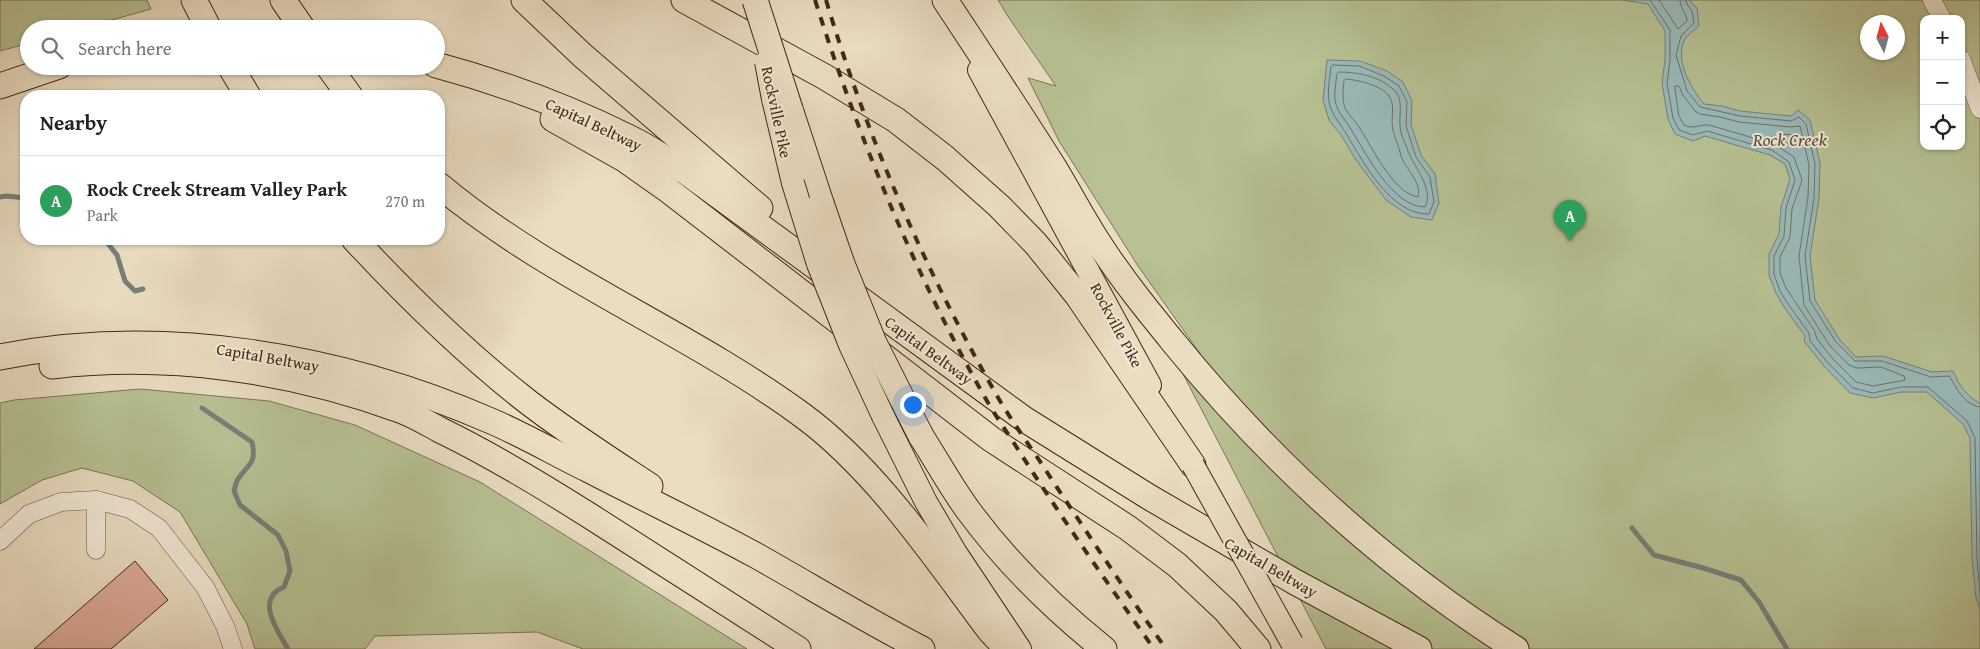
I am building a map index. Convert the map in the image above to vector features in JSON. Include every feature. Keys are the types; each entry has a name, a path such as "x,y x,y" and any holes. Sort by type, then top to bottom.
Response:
{"highway":[{"path":"524,0 582,55 908,334"},
{"path":"684,0 825,77 896,120 945,158 999,206 1036,244 1077,295 1193,465"},
{"path":"754,0 781,104 821,203 842,264 874,343 921,436 968,510 1016,567 1066,618 1104,649"},
{"path":"945,0 1055,170 1100,245 1150,313 1202,377 1255,435 1300,479 1385,555 1490,633 1516,649"},
{"name":"Capital Beltway","path":"445,69 515,90 568,110 632,139 686,172 1024,419 1149,497 1304,586 1419,649"},
{"path":"445,70 508,97 566,126 624,159 661,184 991,439 1128,528 1177,565 1226,611 1258,649"},
{"path":"0,86 32,75"},
{"path":"235,75 245,90"},
{"path":"335,75 346,90"},
{"path":"445,190 465,207 512,240 686,339 804,416 843,450 882,492 990,631 1014,647"},
{"path":"360,245 396,284 457,342 529,402 594,449 755,555"},
{"name":"Capital Beltway","path":"0,357 82,345 148,344 208,347 283,357 359,375 420,393 492,421 755,555 874,624 922,649"},
{"path":"0,373 79,363 144,362 206,366 274,374 350,394 402,411 473,446 549,490 798,649"}],"main road":[{"name":"Rockville Pike","path":"941,0 1193,465 1294,646"},
{"name":"Rockville Pike","path":"781,104 792,183 818,264 850,345 926,502 1014,647"}],"street":[{"path":"1932,0 1940,15"},
{"path":"1961,60 1980,109"},
{"path":"96,500 96,550"},
{"path":"0,541 29,514 61,502 96,500 130,509 159,528 205,586 225,626 233,649"}],"green space":[{"path":"0,0 147,0 151,9 111,20 20,20 20,45 0,51"},
{"path":"998,0 1980,0 1980,649 1326,649 1182,372 1201,355 1138,266 1059,141 1028,78 1056,86"},
{"path":"140,389 269,401 355,425 480,482 747,649 583,649 537,632 375,636 365,649 255,649 247,624 180,512 133,481 82,468 42,480 0,504 0,403 14,400"}],"water":[{"name":"Rock Creek","path":"1623,0 1689,0 1697,8 1699,26 1685,39 1681,56 1689,82 1704,104 1740,111 1791,116 1798,110 1810,120 1820,163 1819,198 1810,256 1815,300 1840,340 1856,357 1883,356 1932,372 1953,371 1964,390 1980,404 1980,610 1976,598 1972,558 1970,438 1963,424 1927,392 1901,392 1873,398 1850,393 1824,366 1804,341 1805,336 1784,307 1769,275 1769,254 1779,234 1781,207 1790,179 1785,164 1770,155 1705,136 1693,141 1675,134 1668,119 1662,83 1665,60 1665,31 1648,4"},
{"path":"1327,60 1360,61 1387,71 1403,82 1412,101 1411,125 1421,155 1435,174 1439,203 1432,220 1411,217 1386,200 1329,120 1323,100"}],"building":[{"path":"135,561 168,600 111,649 34,649"}],"waterway":[{"path":"0,197 20,197"},
{"path":"109,245 117,255 125,281 135,291 143,289"},
{"path":"202,408 252,442 253,455 251,463 238,479 234,491 240,505 278,535 286,551 290,571 284,587 275,592 269,607 274,625 288,649"},
{"path":"1632,528 1654,555 1741,580 1759,602 1787,649"}],"railway":[{"path":"815,0 850,104 870,155 913,255 961,353 992,409 1043,488 1154,649"},
{"path":"826,0 842,51 879,152 922,251 970,347 1009,416 1166,649"}],"place":[{"name":"Rock Creek Stream Valley Park","path":"1570,241"}]}
